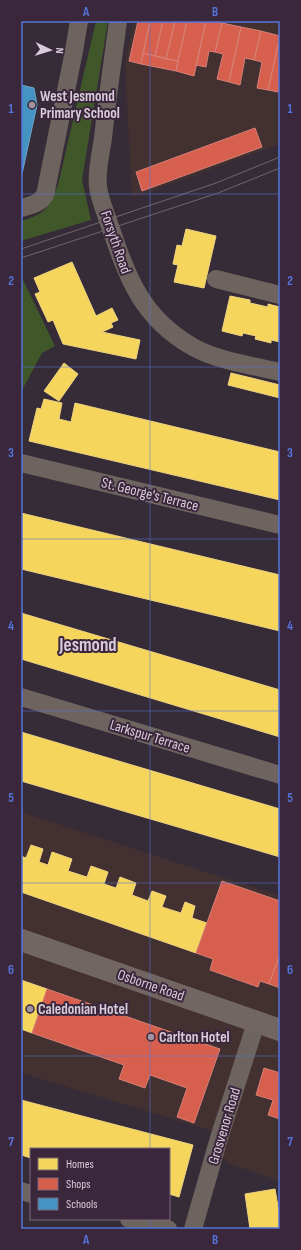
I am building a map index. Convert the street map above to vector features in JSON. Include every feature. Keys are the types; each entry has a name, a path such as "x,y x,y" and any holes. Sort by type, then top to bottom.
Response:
{"main road":[{"name":"Osborne Road","path":"21,940 256,1023 280,1030"}],"street":[{"path":"21,208 37,204 45,195 79,21"},
{"name":"Forsyth Road","path":"118,21 98,187 122,262 131,284 141,301 158,321 193,348 211,356 280,372"},
{"path":"216,279 280,295"},
{"name":"St. George's Terrace","path":"21,462 280,525"},
{"name":"Larkspur Terrace","path":"21,697 280,775"},
{"name":"Grosvenor Road","path":"193,1229 219,1138 256,1023"},
{"path":"133,1220 168,1229"}],"shaded area":[{"path":"133,21 264,21 280,24 280,144 132,198 125,66"},
{"path":"21,812 280,896 280,1181 227,1163 209,1130 21,1073"}],"green space":[{"path":"96,21 108,21 82,180 91,220 21,241 21,221 36,215 45,209 58,185"},
{"path":"21,280 23,280 55,346 42,353 21,392"}],"building: Homes":[{"path":"186,229 216,236 204,288 174,282 178,265 173,264 177,245 182,246"},
{"path":"72,262 96,316 112,308 118,320 111,323 113,327 102,332 140,340 136,359 63,344 53,320 48,322 35,294 40,292 34,278"},
{"path":"230,296 250,300 250,303 268,307 268,304 280,307 280,342 271,340 271,343 255,339 256,336 243,333 242,336 222,331"},
{"path":"64,363 78,374 59,401 44,391"},
{"path":"231,373 280,385 280,398 228,385"},
{"path":"44,399 62,403 59,419 71,422 75,403 280,452 280,500 29,441 37,408 41,409"},
{"path":"21,513 280,575 280,631 21,569"},
{"path":"21,613 280,690 280,737 21,659"},
{"path":"21,732 280,809 280,857 21,781"},
{"path":"31,845 43,849 39,862 48,865 52,852 72,859 68,871 87,877 91,866 108,872 104,884 116,888 120,877 136,883 132,895 148,901 152,891 166,896 162,907 181,913 185,902 195,906 192,918 207,923 196,953 21,892 21,856 26,858"},
{"name":"Caledonian Hotel","path":"21,980 47,989 32,1033 21,1029"},
{"path":"21,1100 193,1145 179,1197 170,1194 170,1148 30,1148 30,1158 21,1155"},
{"path":"275,1189 280,1218 280,1229 250,1229 245,1194"}],"building: Shops":[{"path":"138,21 150,21 141,64 129,61"},
{"path":"150,21 163,21 155,56 143,53"},
{"path":"163,21 175,21 166,59 155,56"},
{"path":"175,21 187,21 178,61 166,59"},
{"path":"187,21 206,21 194,76 176,71"},
{"path":"206,21 222,23 215,52 209,51 206,67 196,65"},
{"path":"222,23 241,27 229,82 217,79 223,54 215,52"},
{"path":"241,27 261,31 254,60 245,58 240,85 229,82"},
{"path":"261,31 280,36 268,90 257,88 262,62 254,60"},
{"path":"280,36 280,83 278,92 268,90"},
{"path":"143,53 178,61 176,71 141,64"},
{"path":"255,128 262,147 142,191 136,172"},
{"path":"222,881 280,901 280,954 269,984 260,981 258,987 210,970 213,959 196,953"},
{"path":"280,954 280,988 269,984"},
{"path":"47,989 220,1049 194,1123 177,1117 187,1088 150,1075 145,1088 119,1079 124,1065 32,1033"},
{"path":"264,1068 280,1073 280,1119 268,1115 273,1100 256,1095"}],"building: Schools":[{"path":"21,85 34,88 37,105 22,174 21,174"}],"tram line":[{"path":"21,249 216,183 280,157"},
{"path":"21,258 218,193 280,168"}],"place":[{"name":"West Jesmond Primary School","path":"32,105"},
{"name":"Caledonian Hotel","path":"30,1009"},
{"name":"Carlton Hotel","path":"151,1037"}],"district":[{"name":"Jesmond","path":"88,644"}]}
